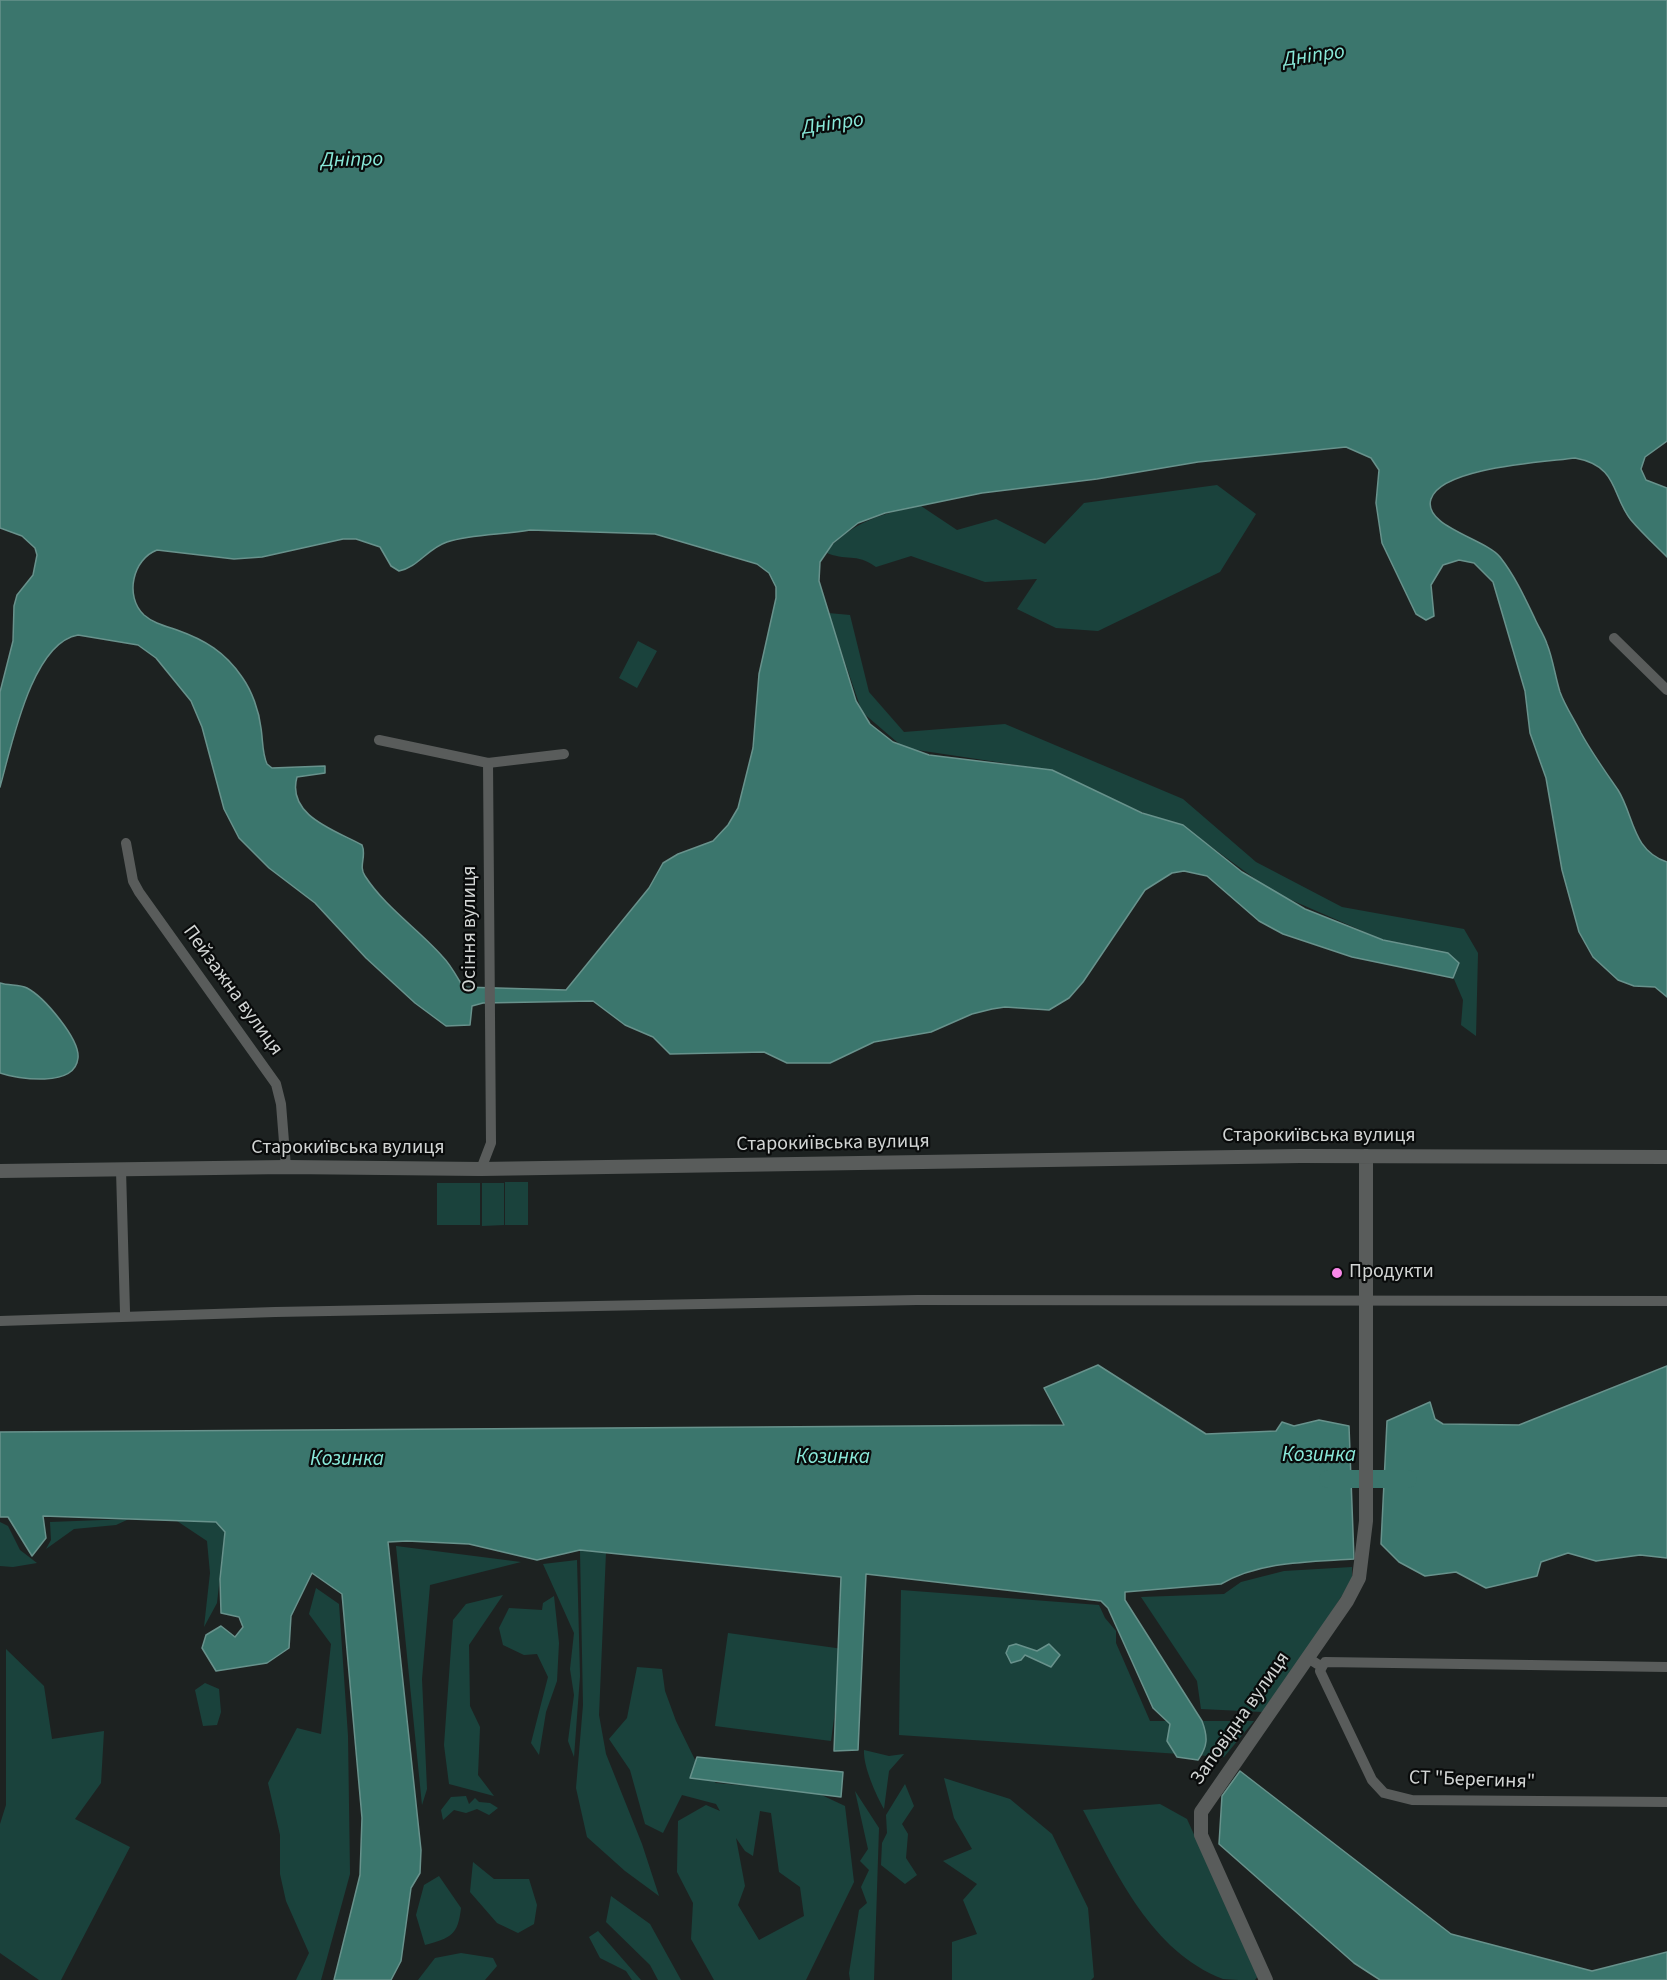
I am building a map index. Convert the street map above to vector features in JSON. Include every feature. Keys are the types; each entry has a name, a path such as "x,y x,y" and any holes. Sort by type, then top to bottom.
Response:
{"street":[{"path":"1614,638 1667,690"},
{"path":"378,740 488,763 564,754"},
{"name":"Осіння вулиця","path":"481,1169 491,1143 488,763"},
{"name":"Пейзажна вулиця","path":"126,843 133,881 139,892 276,1084 281,1104 286,1167"},
{"name":"Старокиївська вулиця","path":"0,1171 286,1167 481,1169 1366,1156 1667,1157"},
{"name":"Заповідна вулиця","path":"1266,1980 1201,1835 1201,1812 1347,1601 1359,1578 1366,1521 1366,1156"},
{"path":"121,1170 125,1312"},
{"path":"0,1321 297,1311 917,1300 1667,1301"},
{"path":"1308,1658 1322,1667 1325,1662 1667,1667"},
{"name":"СТ \"Берегиня\"","path":"1322,1667 1320,1671 1372,1780 1384,1793 1413,1800 1466,1802 1667,1802"}],"shaded area":[{"path":"1217,485 1256,514 1220,572 1098,631 1056,628 1017,609 1037,579 985,582 911,556 876,567 857,558 825,552 836,541 868,520 921,506 957,530 996,519 1045,544 1084,503"},
{"path":"828,613 850,615 869,692 904,732 1005,724 1183,799 1256,862 1342,907 1464,929 1478,953 1476,1036 1461,1025 1463,1000 1442,951 1383,940 1273,892 1187,829 1151,816 1043,769 904,748 862,712"},
{"path":"638,641 657,651 637,688 619,678"},
{"path":"505,1182 528,1182 528,1225 505,1225"},
{"path":"437,1183 480,1183 480,1225 437,1225"},
{"path":"482,1183 504,1183 504,1225 482,1226"},
{"path":"129,1519 116,1525 74,1529 46,1549 51,1540 50,1522"},
{"path":"177,1521 216,1522 225,1532 217,1603 204,1627 210,1573 207,1541"},
{"path":"0,1522 8,1526 20,1550 37,1563 13,1567 0,1566"},
{"path":"396,1546 521,1562 430,1585 422,1679 427,1789 422,1805"},
{"path":"580,1550 606,1552 599,1715 606,1754 642,1844 659,1896 625,1871 587,1837 576,1788 583,1705"},
{"path":"577,1560 580,1676 574,1757 568,1741 574,1695 570,1669 574,1633 543,1564"},
{"path":"1352,1567 1352,1580 1299,1663 1263,1712 1201,1709 1197,1681 1141,1597 1224,1594 1241,1582 1284,1571"},
{"path":"316,1588 339,1604 348,1736 350,1874 321,1980 296,1980 309,1953 286,1901 280,1874 280,1835 268,1783 297,1728 321,1734 331,1644 309,1614"},
{"path":"901,1590 1099,1605 1105,1618 1116,1631 1116,1643 1150,1721 1254,1721 1224,1757 899,1735"},
{"path":"503,1595 469,1645 470,1706 480,1727 478,1775 494,1796 449,1784 444,1745 453,1620 466,1604"},
{"path":"554,1596 559,1643 557,1681 546,1712 539,1755 531,1743 548,1677 537,1654 524,1655 503,1645 499,1628 509,1608 542,1610 543,1603"},
{"path":"728,1633 843,1649 831,1741 715,1726"},
{"path":"6,1649 44,1686 52,1739 104,1731 101,1783 75,1819 130,1847 61,1980 39,1980 0,1953 0,1824 6,1805"},
{"path":"637,1667 662,1669 665,1691 676,1721 699,1768 716,1783 815,1792 845,1806 854,1882 806,1980 714,1980 691,1939 693,1903 677,1872 678,1821 706,1805 720,1811 716,1804 682,1795 663,1833 645,1824 630,1770 609,1739 627,1718","holes":["760,1811 771,1813 779,1872 800,1887 804,1916 759,1940 738,1905 745,1886 736,1838 745,1851 753,1856"]},
{"path":"205,1683 219,1689 221,1712 217,1725 203,1726 195,1690"},
{"path":"864,1750 889,1756 904,1754 889,1771 884,1809 868,1772"},
{"path":"944,1778 1010,1799 1052,1834 1088,1908 1094,1977 1091,1980 952,1980 952,1942 977,1934 963,1900 977,1884 943,1861 972,1849 954,1818"},
{"path":"905,1784 914,1806 902,1824 908,1834 906,1858 917,1875 905,1884 881,1865 882,1843 887,1833 886,1815"},
{"path":"855,1791 879,1828 874,1980 850,1980 849,1973 859,1910 867,1903 861,1887 869,1870 860,1861 868,1849"},
{"path":"466,1796 469,1804 475,1798 479,1802 490,1803 498,1808 489,1815 477,1809 466,1813 454,1810 443,1820 441,1810 451,1797"},
{"path":"1160,1804 1187,1819 1258,1976 1255,1980 1223,1979 1198,1966 1176,1950 1156,1930 1123,1884 1083,1810"},
{"path":"473,1862 494,1879 529,1879 537,1905 534,1924 518,1933 497,1923 470,1892"},
{"path":"439,1876 461,1908 460,1917 452,1934 425,1945 416,1915 424,1885"},
{"path":"611,1896 650,1924 681,1980 658,1980 650,1965 606,1922"},
{"path":"598,1931 641,1980 632,1980 626,1971 600,1958 589,1937"},
{"path":"461,1953 493,1958 497,1966 485,1980 418,1980 435,1958"}],"water":[{"name":"Дніпро","path":"0,0 1667,0 1667,441 1645,457 1641,469 1646,480 1667,488 1667,557 1631,520 1607,475 1589,462 1575,458 1519,464 1473,473 1439,488 1431,499 1431,509 1436,517 1445,524 1493,550 1505,564 1546,641 1560,692 1567,707 1590,748 1618,790 1640,841 1656,857 1667,862 1667,997 1655,987 1634,986 1618,980 1593,957 1579,932 1562,870 1546,778 1530,733 1525,691 1493,582 1474,563 1459,560 1443,565 1431,585 1434,616 1426,620 1416,614 1382,543 1376,503 1379,470 1371,458 1346,447 1198,462 1097,479 982,493 885,513 858,523 833,543 820,562 819,581 856,701 870,724 893,742 929,755 1052,770 1142,813 1183,825 1242,872 1305,909 1383,940 1448,953 1459,963 1453,978 1352,957 1283,934 1259,921 1207,876 1184,871 1172,873 1145,890 1083,982 1069,998 1049,1010 1005,1007 992,1009 972,1014 931,1032 874,1042 830,1063 787,1063 764,1052 670,1054 653,1037 625,1025 593,1001 483,1003 472,1006 470,1025 446,1026 415,1003 366,958 315,903 269,868 239,838 224,809 202,727 191,701 156,658 138,645 78,635 62,642 48,657 26,700 0,787 0,692 13,641 14,606 17,595 33,575 37,555 35,548 22,536 0,528","holes":["530,530 655,534 757,564 769,573 776,587 776,598 759,674 753,748 738,808 728,825 713,841 678,854 663,863 649,888 566,990 463,987 454,971 433,946 382,898 365,876 362,868 364,853 362,845 316,820 299,802 296,791 297,777 325,773 325,766 272,768 267,764 257,708 249,688 235,668 205,643 148,618 138,607 134,598 133,588 137,570 142,561 157,550 234,559 262,557 343,539 356,539 380,547 391,566 399,571 411,566 440,545 467,537"]},
{"path":"0,983 27,988 60,1019 77,1050 78,1058 75,1068 57,1078 45,1079 0,1073"},
{"path":"1098,1365 1206,1434 1276,1431 1282,1422 1294,1426 1319,1420 1349,1426 1354,1559 1269,1567 1236,1576 1221,1584 1125,1592 1125,1600 1202,1721 1206,1741 1198,1760 1177,1757 1167,1741 1170,1724 1153,1708 1108,1608 1101,1601 866,1574 858,1750 834,1751 841,1577 580,1550 537,1560 469,1544 388,1542 421,1850 420,1873 411,1888 401,1961 391,1980 334,1980 360,1875 362,1818 342,1594 312,1573 291,1616 289,1648 267,1663 216,1671 202,1648 206,1635 221,1626 235,1637 243,1627 239,1617 221,1613 220,1579 225,1532 216,1522 43,1516 46,1538 32,1556 8,1517 0,1517 0,1432 1064,1425 1044,1388"},
{"path":"1667,1366 1667,1558 1640,1555 1596,1561 1568,1553 1541,1562 1537,1576 1486,1588 1456,1572 1425,1576 1399,1562 1381,1544 1387,1421 1430,1402 1435,1419 1443,1424 1519,1425"},
{"path":"1016,1644 1037,1651 1049,1644 1060,1655 1051,1667 1025,1655 1021,1660 1011,1663 1006,1653 1009,1646"},
{"path":"697,1757 843,1772 841,1797 690,1778"},
{"path":"1240,1771 1451,1934 1592,1971 1667,1952 1667,1980 1380,1980 1354,1963 1219,1844 1222,1796"}],"waterway":[{"name":"Козинка","path":"1328,1479 1408,1479"}],"place":[{"name":"Продукти","path":"1337,1273"}]}
